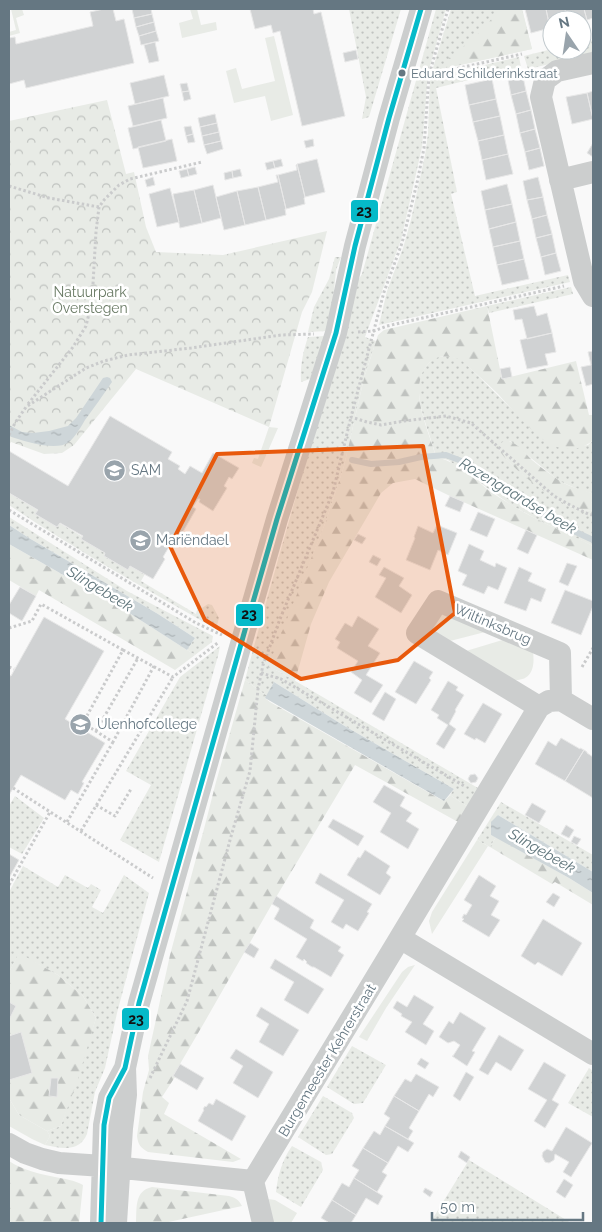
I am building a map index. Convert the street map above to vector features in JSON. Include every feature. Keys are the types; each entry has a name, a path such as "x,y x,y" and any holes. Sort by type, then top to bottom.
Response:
{"street":[{"path":"101,1223 122,1128 126,1094 125,1068 139,1003 277,520 336,333 355,246 421,9"},
{"path":"589,288 540,97 545,80 557,71 593,63"},
{"path":"560,180 593,172"},
{"name":"Wiltinksbrug","path":"539,707 417,633 438,601 560,653 561,700"},
{"path":"481,802 539,707 549,701 561,700 593,719"},
{"name":"Burgemeester Kehrerstraat","path":"254,1181 481,802"},
{"path":"400,938 593,1054"},
{"path":"9,1144 25,1153 59,1163 254,1181 263,1223"},
{"path":"112,1167 116,1223"}],"path":[{"path":"150,1078 187,1001 250,771 258,689 263,665 333,492 384,292 402,243 417,183 424,148 428,75 448,9"},
{"path":"401,78 428,75 522,54"},
{"path":"9,435 26,407 73,347 86,326 92,301 99,207 110,193 130,179 202,162"},
{"path":"9,186 49,198 99,207"},
{"path":"374,331 387,326 452,311 589,288"},
{"path":"26,407 86,368 128,355 281,335 304,334"},
{"path":"351,416 381,425 446,416 470,422 554,496 593,515"},
{"path":"9,510 196,623 227,637 173,677 80,831"},
{"path":"9,628 32,621 41,604 173,677"},
{"path":"113,742 83,723 123,650"},
{"path":"96,731 138,658"},
{"path":"9,666 14,669"},
{"path":"67,822 154,666"},
{"path":"261,673 281,679 481,802"},
{"path":"13,788 154,878 173,884"},
{"path":"96,805 115,816 131,789"},
{"path":"9,885 50,812"}],"highlighted area":[{"path":"423,446 455,613 398,660 301,679 205,620 170,546 217,454"}],"green space":[{"path":"11,9 22,9 24,15 16,18 20,33 9,36 9,32 16,30"},
{"path":"190,9 197,9 201,25 216,22 217,30 182,38 179,23 193,19"},
{"path":"349,9 401,9 369,117 362,119 366,97"},
{"path":"436,9 446,9 428,73 422,147 401,240 365,337 376,341 364,378 344,466 326,521 269,667 478,788 468,807 450,795 454,789 343,725 274,682 267,696 245,680 355,285 362,274"},
{"path":"451,9 522,9 532,49 432,71"},
{"path":"498,9 522,9 532,49 447,68 448,59 482,29"},
{"path":"274,36 293,115 271,121 265,96 234,103 226,71 236,68 242,89 275,81 265,38"},
{"path":"542,52 542,60 567,60 528,69 524,56"},
{"path":"519,57 521,67 436,88 457,192 451,194 475,296 568,275 570,282 379,325 387,291 411,220 425,155 428,134 430,78"},
{"name":"Natuurpark Overstegen","path":"107,100 126,174 134,172 146,227 156,252 223,255 327,231 312,292 302,312 269,427 136,369 74,445 62,453 44,454 11,442 9,445 9,121"},
{"path":"335,257 341,257 336,270 333,301 327,331 308,332 314,307 329,279"},
{"path":"571,287 573,294 489,313 487,306"},
{"path":"487,306 502,379 576,361 589,415 593,415 593,440 580,448 569,449 559,448 547,443 461,360 440,357 429,363 422,373 419,384 421,409 436,457 460,468 491,492 520,510 593,546 593,560 415,479 393,483 381,493 329,582 311,624 295,681 268,667 326,521 344,466 364,378 378,335 384,330"},
{"path":"325,336 310,379 301,382 302,359 308,337"},
{"path":"449,356 461,359 543,439 553,445 564,448 588,445 593,440 593,493 582,491 559,481 510,441 499,450 513,466 547,493 569,506 593,511 593,546 511,505 448,460 436,457 422,409 419,384 422,373 433,359"},
{"path":"269,427 278,428 261,467 252,463 254,458 258,459"},
{"path":"505,440 517,445 535,463 561,481 574,488 593,493 593,511 569,506 546,493 523,475 499,450 500,444"},
{"path":"9,493 145,574 141,581 196,614 199,602 202,608 208,604 212,605 219,618 216,629 34,522 9,505"},
{"path":"9,517 127,591 213,636 212,642 195,655 187,650 195,638 9,525"},
{"path":"9,544 123,609 195,655 175,670 39,590 36,596 9,580"},
{"path":"444,613 489,631 450,641 440,636 435,630 434,622"},
{"path":"509,638 533,652 533,668 528,676 520,680 514,680 466,651"},
{"path":"220,646 159,862 120,840 151,785 126,771 180,677"},
{"path":"245,680 267,696 265,698 270,702 440,799 444,801 450,795 468,807 458,822 355,765 272,904 162,1097 169,1103 164,1114 241,1159 233,1162 148,1152 140,1146 137,1136 143,1092 149,1070 148,1056 170,955"},
{"path":"15,796 44,818 22,854 9,847 9,806"},
{"path":"501,802 593,855 593,872 498,815 491,835 496,837 490,847 477,840"},
{"path":"496,837 593,893 593,905 555,882 552,884 490,847"},
{"path":"477,840 488,846 432,934 429,921 432,912"},
{"path":"23,866 58,887 65,875 88,888 91,884 101,890 92,907 103,913 124,875 149,893 117,1013 105,1068 95,1092 87,1134 79,1144 69,1148 45,1145 50,1136 47,1131 61,1126 96,1018 83,996 58,975 19,954 9,972 9,892"},
{"path":"19,953 58,975 83,996 96,1018 78,1079 61,1126 47,1131 19,1115 9,1098 9,972"},
{"path":"415,965 386,1008 367,1041 359,1037 402,972 408,967"},
{"path":"352,1046 386,1065 363,1103 354,1104 327,1087"},
{"path":"589,1068 593,1071 593,1117 568,1103"},
{"path":"323,1096 352,1113 354,1118 332,1154 326,1155 298,1137"},
{"path":"9,1098 19,1115 47,1131 50,1136 45,1145 9,1126"},
{"path":"292,1146 321,1162 323,1170 301,1207 276,1192 281,1168"},
{"path":"469,1160 571,1223 430,1223"},
{"path":"9,1161 31,1171 83,1185 79,1223 13,1223 9,1221"},
{"path":"152,1187 229,1196 240,1202 242,1206 164,1223 136,1223 139,1196 146,1189"},
{"path":"268,1199 275,1200 297,1213 291,1223 270,1223"}],"water":[{"path":"107,377 112,382 69,442 63,445 48,446 9,436 9,425 22,432 33,433 68,426 76,418 103,378"},
{"name":"Slingebeek","path":"9,525 195,638 187,650 123,609 9,544"},
{"path":"274,682 343,725 454,789 444,801 265,698"},
{"name":"Slingebeek","path":"498,815 593,872 593,893 491,835 491,822"}],"building":[{"path":"113,9 116,21 124,19 134,63 26,88 24,80 9,84 9,38 15,37 16,44 93,26 90,12"},
{"path":"132,9 151,9 152,14 134,18"},
{"path":"250,9 313,9 314,14 321,12 345,116 302,126 280,31 273,33 271,25 255,29"},
{"path":"525,9 546,9 542,10 542,30 531,33"},
{"path":"546,9 565,10 546,10"},
{"path":"565,9 584,10 565,10"},
{"path":"593,9 593,18 592,10 584,10"},
{"path":"152,14 154,22 136,27 134,18"},
{"path":"154,22 156,31 139,36 136,27"},
{"path":"156,31 159,41 141,45 139,36"},
{"path":"155,42 159,61 149,63 144,45"},
{"path":"356,50 358,59 345,62 343,53"},
{"path":"522,72 526,91 511,95 507,75"},
{"path":"164,75 169,96 135,104 130,83"},
{"path":"492,79 496,99 469,105 465,85"},
{"path":"187,83 189,91 182,92 180,84"},
{"path":"189,91 191,99 184,101 182,92"},
{"path":"526,91 531,110 516,114 511,95"},
{"path":"593,91 593,119 587,93"},
{"path":"587,93 593,119 572,124 566,97"},
{"path":"163,98 167,118 133,126 128,106"},
{"path":"496,99 500,116 473,122 469,105"},
{"path":"531,110 535,129 520,133 516,114"},
{"path":"215,114 217,123 200,127 198,118"},
{"path":"500,116 504,135 478,141 473,122"},
{"path":"161,120 166,141 133,149 128,128"},
{"path":"217,123 219,132 202,136 200,127"},
{"path":"191,126 193,134 186,136 184,127"},
{"path":"535,129 540,148 525,152 520,133"},
{"path":"219,132 221,141 204,145 202,136"},
{"path":"193,134 195,142 188,143 186,136"},
{"path":"504,135 508,154 482,160 478,141"},
{"path":"172,139 177,161 143,168 138,147"},
{"path":"313,139 314,146 306,148 304,141"},
{"path":"221,141 223,149 207,154 204,145"},
{"path":"593,143 593,157 587,153"},
{"path":"540,148 544,166 529,170 525,152"},
{"path":"508,154 513,174 486,180 482,160"},
{"path":"281,159 283,166 275,168 273,161"},
{"path":"317,159 325,192 305,197 297,164"},
{"path":"273,161 275,168 267,170 265,163"},
{"path":"297,164 305,204 286,209 278,175 297,170"},
{"path":"195,167 197,174 189,176 187,169"},
{"path":"187,169 189,176 181,178 179,171"},
{"path":"240,169 242,176 233,178 232,171"},
{"path":"232,171 233,178 225,180 224,173"},
{"path":"276,175 278,175 286,215 266,220 258,187 278,182"},
{"path":"153,177 155,185 147,187 145,180"},
{"path":"538,177 543,197 527,200 523,181"},
{"path":"507,184 512,204 485,210 481,191"},
{"path":"213,185 221,218 202,223 194,190"},
{"path":"258,187 266,220 245,225 237,191"},
{"path":"170,188 179,222 157,227 149,194"},
{"path":"194,190 202,223 180,228 173,194"},
{"path":"237,191 245,225 224,230 216,197"},
{"path":"543,197 547,215 532,219 527,200"},
{"path":"512,204 516,222 489,229 485,210"},
{"path":"547,215 552,234 536,238 532,219"},
{"path":"516,222 520,241 493,247 489,229"},
{"path":"552,234 556,253 541,257 536,238"},
{"path":"520,241 524,259 497,265 493,247"},
{"path":"556,253 561,271 545,275 541,257"},
{"path":"524,259 529,279 502,285 497,265"},
{"path":"534,306 537,316 547,313 552,333 527,339 522,319 515,320 513,310"},
{"path":"552,333 556,352 545,354 548,365 527,369 520,340"},
{"path":"593,351 593,384 586,386 581,367 591,365 588,352"},
{"path":"510,367 512,377 502,379 500,369"},
{"path":"110,416 172,452 168,459 180,466 178,469 185,474 190,466 202,473 213,453 239,468 232,479 229,477 224,486 227,488 213,511 199,502 200,499 198,499 193,507 196,509 180,537 176,535 153,579 130,566 128,570 104,556 105,553 81,539 83,536 60,523 57,527 35,514 38,510 9,493 9,451 68,486"},
{"path":"450,496 464,502 460,512 445,506"},
{"path":"478,512 495,519 487,537 470,530"},
{"path":"437,525 457,533 448,555 438,550 430,570 406,560 418,526 433,533"},
{"path":"526,530 537,535 528,554 517,549"},
{"path":"358,534 366,538 362,544 354,540"},
{"path":"469,544 484,551 480,560 495,567 496,563 507,568 498,590 488,586 484,594 462,585 467,575 458,571"},
{"path":"373,555 381,559 377,566 369,562"},
{"path":"567,563 577,566 568,586 559,582"},
{"path":"384,567 404,578 399,586 412,595 401,613 375,597 386,578 379,575"},
{"path":"519,567 532,573 528,581 546,589 541,602 531,598 526,611 504,603"},
{"path":"20,587 36,596 22,621 9,613 9,605"},
{"path":"565,590 593,601 593,606 581,635 551,623"},
{"path":"358,616 379,629 368,646 380,653 366,675 383,685 371,703 354,693 362,680 351,672 358,661 337,648 340,642 335,639 345,623 352,627"},
{"path":"44,617 104,651 65,719 105,743 82,782 84,783 78,794 71,790 65,800 21,775 9,795 9,675 11,676"},
{"path":"414,661 433,672 429,678 431,680 416,704 395,692"},
{"path":"448,681 458,687 456,690 464,695 449,724 456,729 444,749 436,744 448,725 437,718 439,715 431,710"},
{"path":"385,692 396,699 384,721 372,714"},
{"path":"483,703 502,714 485,743 464,734"},
{"path":"561,738 584,750 565,781 535,764 548,741 556,746"},
{"path":"584,750 593,757 593,798 565,781"},
{"path":"475,774 478,778 476,782 471,783 468,779 470,775"},
{"path":"384,785 405,797 400,806 412,813 406,821 419,829 408,849 380,832 391,813 373,802"},
{"path":"532,803 546,811 539,823 525,815"},
{"path":"333,819 364,836 358,846 328,827"},
{"path":"566,825 574,830 569,838 561,834"},
{"path":"574,836 581,839 577,845 571,842"},
{"path":"365,850 390,866 386,873 391,877 380,895 347,875 358,857 360,858"},
{"path":"9,854 19,860 9,878"},
{"path":"320,873 372,904 358,931 346,924 343,929 331,922 344,900 315,883"},
{"path":"479,875 496,886 490,896 499,901 491,915 500,920 489,937 462,921 464,914 466,915 472,905 464,900"},
{"path":"553,893 560,897 554,907 546,902"},
{"path":"276,896 314,920 310,928 341,947 338,951 344,955 331,977 306,963 304,959 303,961 296,957 307,939 274,919 279,910 279,908 272,904"},
{"path":"543,919 582,943 562,976 538,962 535,965 521,956"},
{"path":"250,943 259,949 254,958 244,952"},
{"path":"275,959 324,989 308,1014 284,1000 294,982 270,968"},
{"path":"414,995 434,1007 423,1024 434,1031 426,1045 405,1032 412,1022 401,1016 402,1014 393,1008 397,1001 407,1007"},
{"path":"9,1002 16,1006 9,1020"},
{"path":"261,1007 299,1030 283,1056 259,1042 269,1024 256,1016"},
{"path":"460,1012 486,1028 472,1051 475,1052 467,1066 452,1056 460,1045 454,1041 448,1043 439,1037 449,1021 453,1024"},
{"path":"21,1032 32,1073 9,1080 9,1036"},
{"path":"499,1035 524,1050 511,1071 496,1062 488,1075 479,1070"},
{"path":"236,1049 273,1072 258,1098 233,1083 243,1066 230,1058"},
{"path":"421,1058 429,1063 425,1069 417,1064"},
{"path":"544,1062 566,1075 552,1100 559,1104 545,1128 534,1121 547,1100 528,1089"},
{"path":"180,1064 204,1078 197,1090 173,1076"},
{"path":"466,1072 474,1077 460,1101 453,1096"},
{"path":"416,1074 439,1087 433,1097 429,1094 419,1111 394,1096 405,1079 411,1082"},
{"path":"51,1078 58,1078 57,1097 49,1096"},
{"path":"394,1096 419,1111 409,1128 413,1131 408,1139 385,1126 390,1118 384,1114"},
{"path":"216,1099 246,1116 232,1141 198,1121 205,1106 209,1103 213,1105"},
{"path":"385,1126 414,1143 408,1152 398,1146 388,1163 363,1148 374,1131 380,1135"},
{"path":"566,1127 592,1143 571,1177 563,1172 569,1162 555,1154 554,1160 549,1163 545,1162 542,1156 543,1152 547,1149 552,1151"},
{"path":"363,1148 388,1163 382,1172 387,1175 377,1192 354,1178 359,1170 352,1166"},
{"path":"461,1151 470,1157 467,1163 458,1157"},
{"path":"354,1178 383,1196 378,1205 366,1198 356,1215 332,1200 342,1183 349,1187"},
{"path":"564,1179 573,1185 565,1198 556,1192"},
{"path":"425,1188 433,1192 430,1197 423,1192"},
{"path":"332,1200 356,1215 351,1223 328,1223 321,1218"}],"waterway":[{"name":"Rozengaardse beek","path":"352,460 371,464 446,455 464,462 523,502 565,527 593,540"}],"transit line":[{"name":"23","path":"101,1223 104,1125 109,1098 125,1068 139,1003 245,630 277,519 336,333 355,246 389,118 421,9"}],"place":[{"name":"Eduard Schilderinkstraat","path":"402,73"},
{"name":"SAM","path":"115,470"},
{"name":"Mariëndael","path":"140,540"},
{"name":"Ulenhofcollege","path":"81,724"}]}
